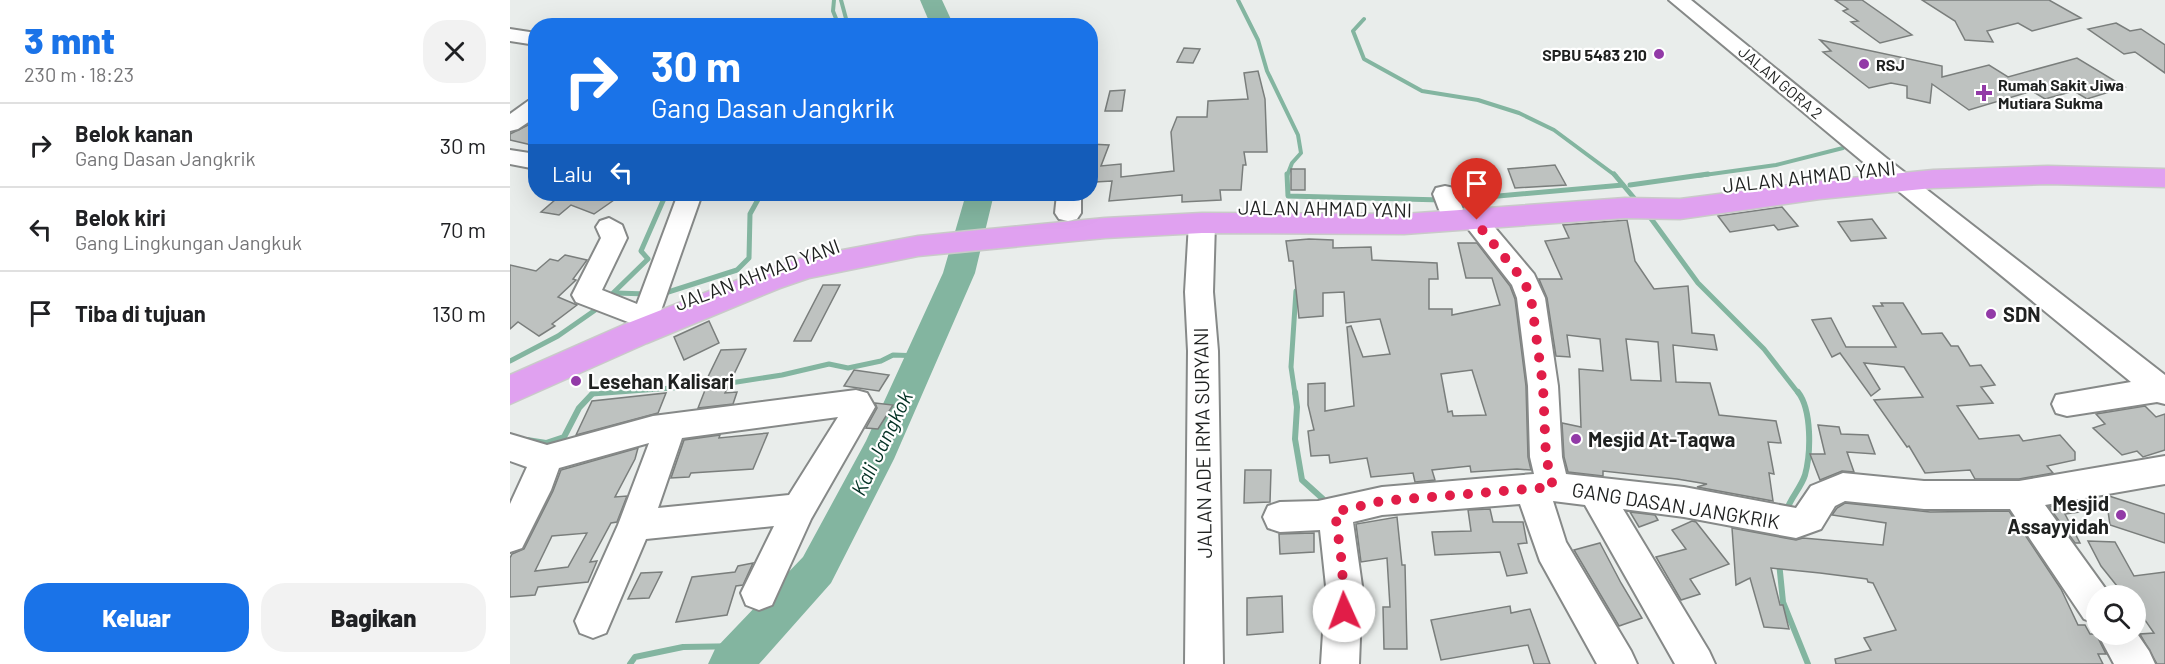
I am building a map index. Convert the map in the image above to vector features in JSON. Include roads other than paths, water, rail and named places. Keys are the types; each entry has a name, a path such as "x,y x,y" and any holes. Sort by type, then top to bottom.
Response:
{"highway":[{"name":"JALAN AHMAD YANI","path":"1893,174 2063,163 2165,165"},
{"path":"514,380 805,268 916,237 1061,213 1202,223 1404,224 1455,207 1576,205 1820,190 1893,174 2165,178"},
{"name":"JALAN AHMAD YANI","path":"1061,213 1240,207 1455,207"},
{"name":"JALAN AHMAD YANI","path":"514,380 649,304 724,282 806,253 916,237"}],"street":[{"name":"JALAN GORA 2","path":"1679,0 2163,390"},
{"path":"510,35 528,38"},
{"path":"510,124 528,112"},
{"path":"510,157 528,160"},
{"path":"609,227 613,231 614,238 597,297 649,304 687,201"},
{"path":"1455,207 1479,226 1524,281 1531,298 1543,386 1546,457 1540,519 1552,550 1618,664"},
{"name":"JALAN ADE IRMA SURYANI","path":"1202,223 1199,292 1203,351 1204,664"},
{"path":"2067,404 2163,390"},
{"path":"510,537 526,507 532,455 653,429 856,402 860,407 799,509 759,593"},
{"path":"593,621 634,525 670,428"},
{"name":"GANG DASAN JANGKRIK","path":"1280,517 1327,514 1382,501 1543,488 1684,502 1784,521 1809,518 1823,496 1844,487 1924,495 2019,495 2165,470"},
{"path":"1595,492 1696,664"},
{"path":"2019,495 2086,591"},
{"path":"634,525 799,509"},
{"path":"1327,514 1344,586 1340,664"},
{"path":"2123,645 2136,664"}],"waterway":[{"path":"834,0 833,11 836,18"},
{"path":"841,0 846,18"},
{"name":"Kali Jangkok","path":"931,0 939,18"},
{"path":"1238,0 1258,40 1267,71 1298,135 1301,153 1292,163 1287,176"},
{"path":"1364,19 1353,31 1364,59 1422,91 1478,100 1519,113 1554,130 1615,175"},
{"path":"1697,176 1776,165 1843,148"},
{"path":"1630,185 1708,174"},
{"path":"1615,175 1639,204"},
{"path":"1287,176 1288,196 1442,200"},
{"path":"1454,200 1623,185"},
{"path":"609,297 648,259 641,251 663,201"},
{"path":"662,294 737,270 749,258 750,214 757,201"},
{"name":"Kali Jangkok","path":"730,664 817,570 881,448 959,273 978,201"},
{"path":"1647,213 1698,283 1764,349 1799,394"},
{"path":"1295,394 1291,367 1296,291"},
{"path":"616,293 647,294"},
{"path":"510,361 558,336 601,306"},
{"path":"724,384 782,375 829,364 848,368 881,361 893,355 922,356"},
{"path":"592,394 712,385"},
{"path":"1295,392 1297,407 1295,439 1302,480 1323,499 1324,507"},
{"path":"1786,512 1803,480 1807,466 1808,420 1803,400 1798,392"},
{"path":"546,443 564,437 579,408 592,394"},
{"path":"527,440 546,443"},
{"path":"543,448 546,443"},
{"path":"1779,562 1783,602 1808,664"},
{"path":"630,664 635,657 683,647 747,646"}],"place":[{"name":"SPBU 5483 210","path":"1659,54"},
{"name":"RSJ","path":"1864,64"},
{"name":"Rumah Sakit Jiwa Mutiara Sukma","path":"1984,93"},
{"name":"SDN","path":"1991,314"},
{"name":"Lesehan Kalisari","path":"576,381"},
{"name":"Mesjid At-Taqwa","path":"1576,439"},
{"name":"Mesjid Assayyidah","path":"2121,515"}]}
